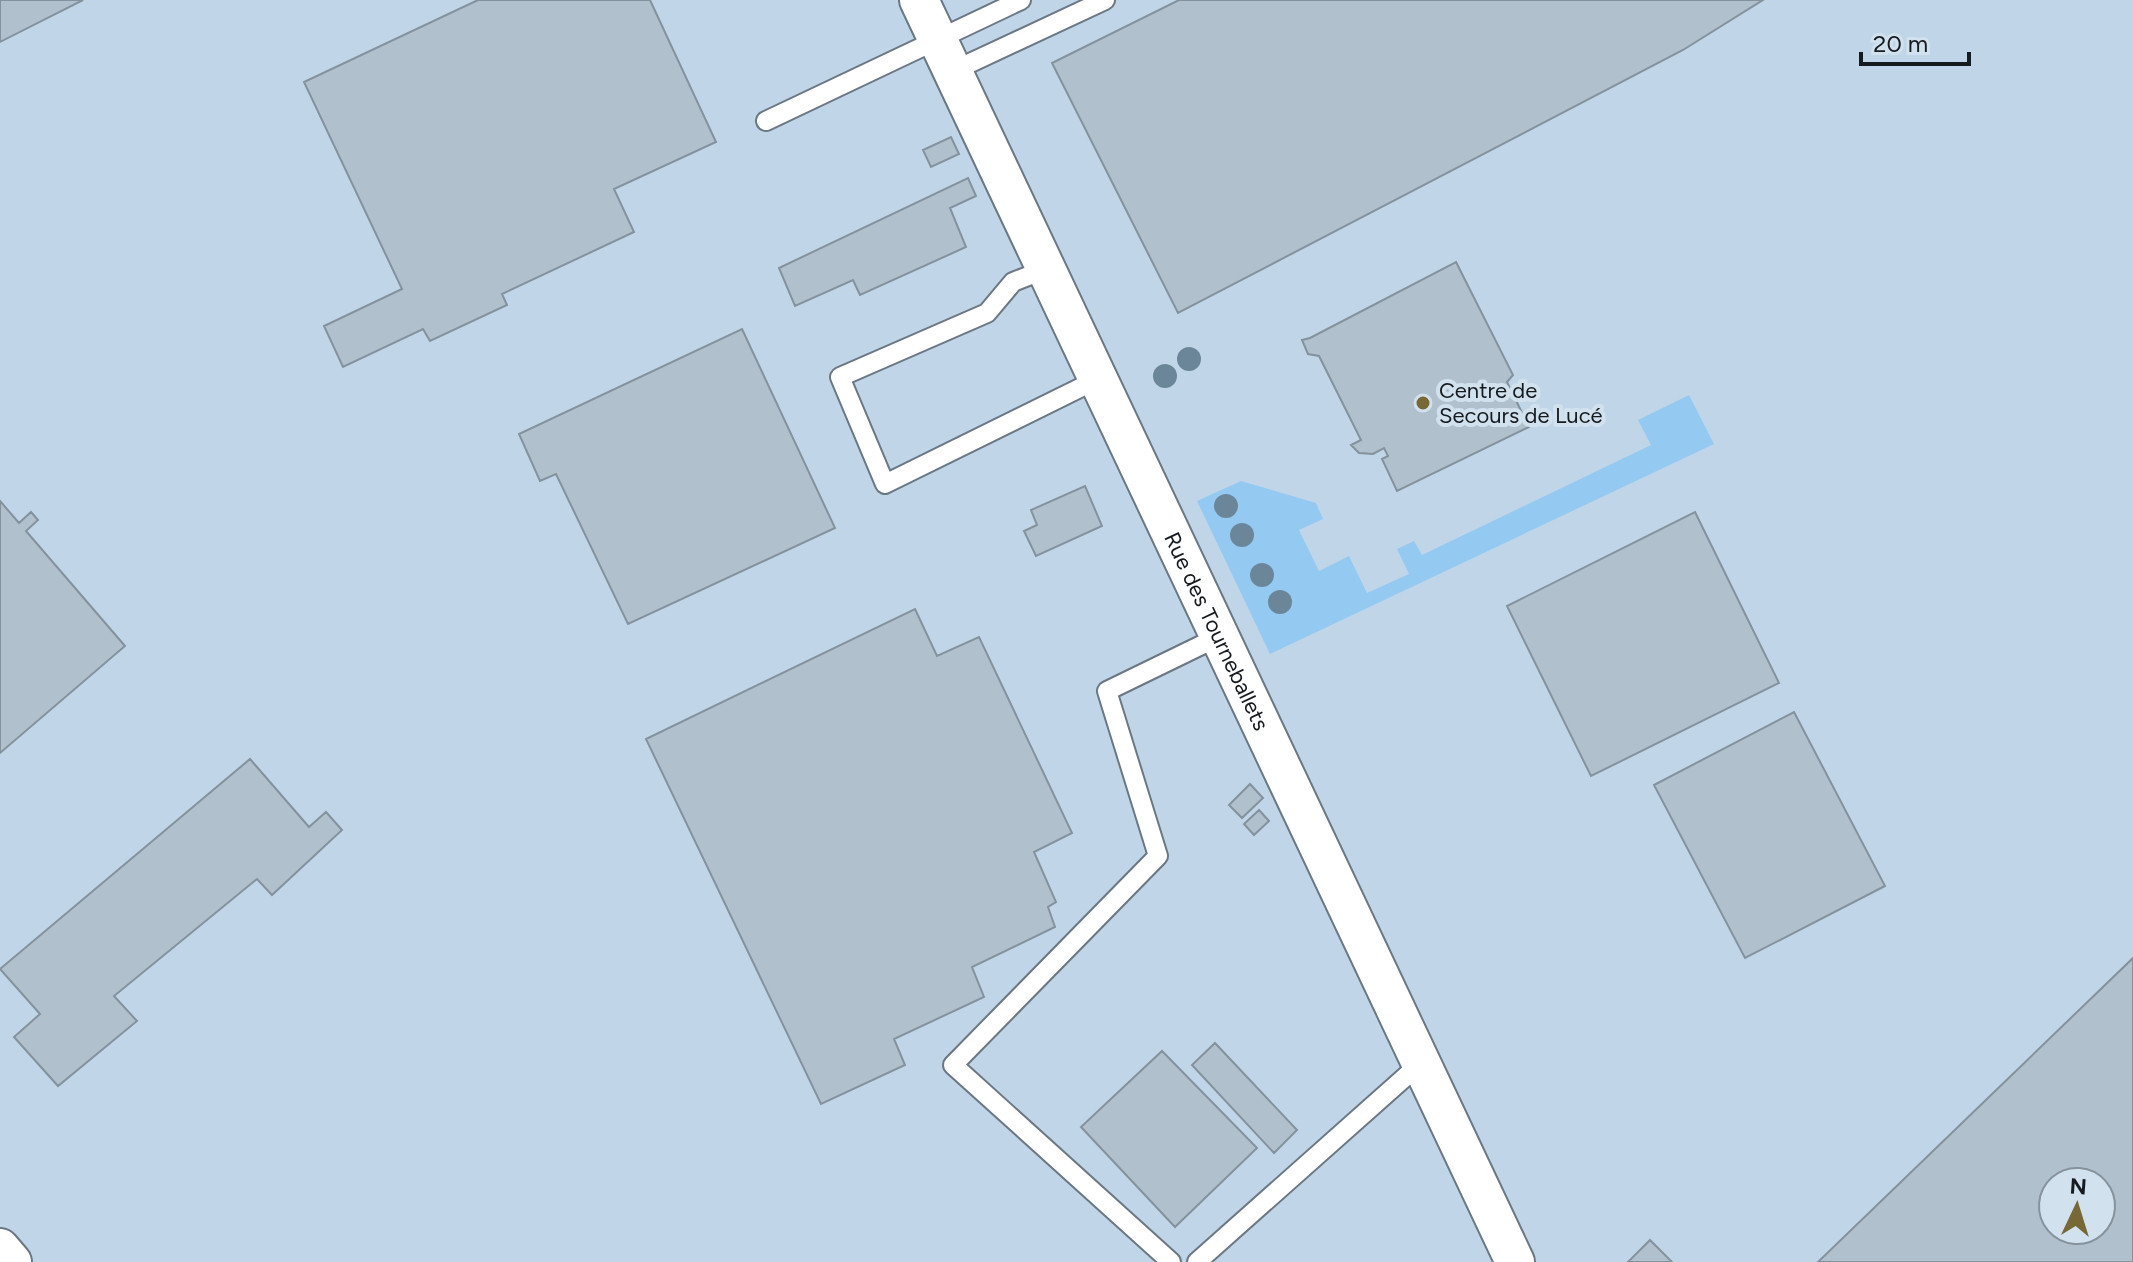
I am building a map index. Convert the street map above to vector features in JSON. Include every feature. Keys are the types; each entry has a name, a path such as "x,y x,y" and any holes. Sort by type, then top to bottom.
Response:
{"street":[{"name":"Rue des Tourneballets","path":"919,0 1515,1262"},
{"path":"0,1248 12,1262"}],"lane":[{"path":"766,121 1105,0"},
{"path":"946,56 1015,1"},
{"path":"1046,269 1013,282 987,313 840,377 885,484 1098,379"},
{"path":"1171,1262 953,1065 1158,856 1107,691 1220,636"},
{"path":"1197,1262 1422,1062"}],"shaded area":[{"path":"0,0 2133,0 2133,1262 0,1262"},
{"path":"1689,395 1714,444 1270,654 1197,501 1241,481 1316,503 1323,519 1299,530 1319,571 1349,556 1367,593 1409,574 1397,549 1414,541 1422,555 1651,445 1638,420"}],"building":[{"path":"0,0 83,0 0,42"},
{"path":"478,0 650,0 716,142 614,189 634,232 502,294 507,305 430,341 423,329 343,367 324,326 402,289 304,82"},
{"path":"1179,0 1763,0 1683,50 1178,313 1052,63"},
{"path":"951,137 959,154 931,167 923,150"},
{"path":"968,178 976,196 950,208 966,247 860,295 853,280 795,306 779,268"},
{"path":"1456,262 1513,375 1507,382 1529,427 1397,491 1382,459 1388,456 1384,448 1373,454 1359,453 1351,445 1361,440 1319,356 1308,354 1302,340"},
{"path":"742,329 835,528 628,624 556,474 540,481 519,434"},
{"path":"1085,486 1102,526 1036,556 1024,531 1037,525 1031,510"},
{"path":"0,501 19,523 31,512 38,520 26,531 125,646 0,753"},
{"path":"1695,512 1779,683 1591,776 1507,606"},
{"path":"915,609 937,656 979,637 1072,833 1034,852 1056,902 1048,907 1055,927 972,967 984,997 894,1039 905,1065 821,1104 646,739"},
{"path":"1794,712 1885,886 1745,958 1654,785"},
{"path":"250,759 309,827 326,812 342,830 272,895 257,879 114,996 137,1021 58,1086 14,1037 40,1014 0,969"},
{"path":"1250,784 1263,798 1242,818 1229,805"},
{"path":"1259,810 1269,821 1254,835 1244,824"},
{"path":"2133,958 2133,1262 1818,1262"},
{"path":"1215,1043 1297,1130 1274,1153 1192,1065"},
{"path":"1162,1051 1257,1148 1175,1227 1081,1127"},
{"path":"1650,1240 1672,1262 1628,1262"}],"place":[{"name":"Centre de Secours de Lucé","path":"1423,403"}]}
